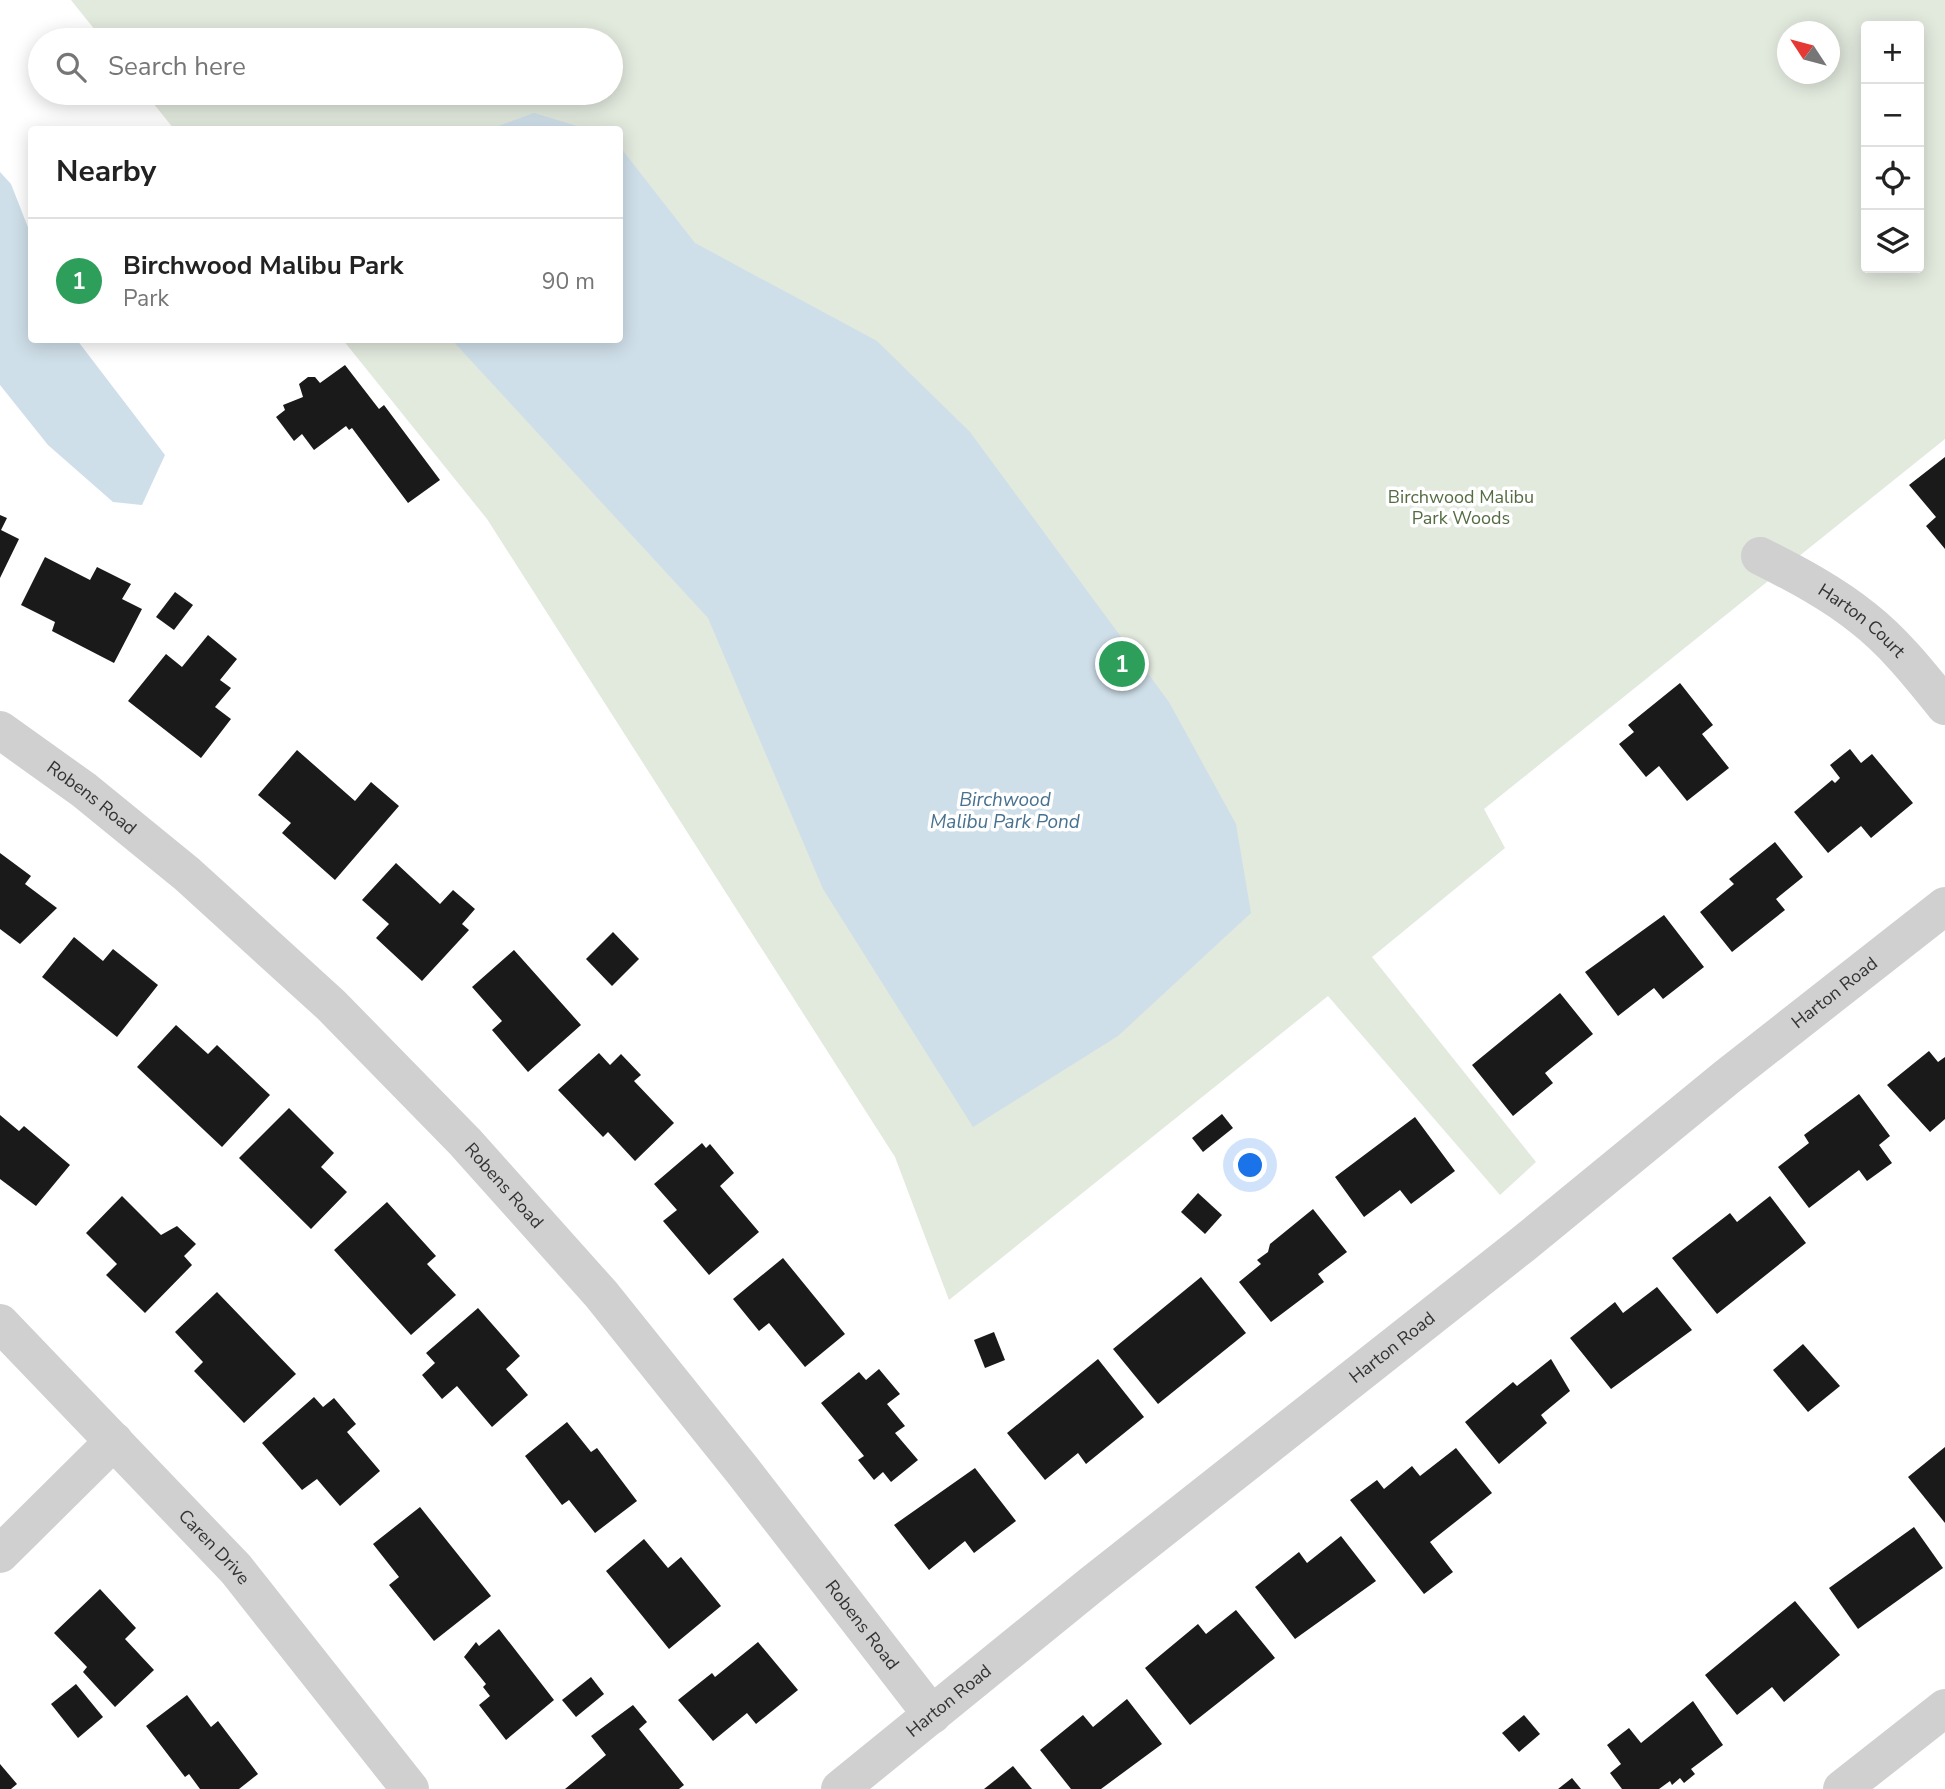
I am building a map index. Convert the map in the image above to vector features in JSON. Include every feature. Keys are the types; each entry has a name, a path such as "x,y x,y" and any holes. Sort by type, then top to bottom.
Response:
{"street":[{"name":"Harton Court","path":"1760,556 1809,580 1864,618 1914,667 1945,706"},
{"name":"Robens Road","path":"0,730 84,790 187,874 331,1005 465,1142 601,1294 743,1471 932,1715"},
{"name":"Harton Road","path":"840,1789 1101,1577 1522,1245 1727,1077 1945,906"},
{"name":"Caren Drive","path":"0,1323 236,1569 410,1789"},
{"path":"0,1554 114,1441"},
{"path":"1842,1789 1945,1708"}],"green space":[{"name":"Birchwood Malibu Park Woods","path":"71,0 1945,0 1945,439 1484,809 1505,848 1372,957 1536,1162 1500,1195 1328,996 949,1300 895,1157 487,519 345,343 623,343 623,126 172,126 155,105 623,105 623,28 93,28"}],"water":[{"path":"534,113 577,126 498,126"},
{"name":"Birchwood Malibu Park Pond","path":"623,151 695,243 877,341 970,432 1169,702 1236,824 1251,913 1118,1036 973,1127 823,889 708,618 455,343 623,343"},
{"path":"0,172 11,184 28,227 28,343 79,343 165,455 142,505 113,502 48,445 0,385"}],"building":[{"path":"345,365 379,409 384,405 440,480 408,503 352,428 349,430 346,426 314,450 302,434 294,441 276,417 285,410 283,405 303,397 299,384 308,377 315,377 320,383"},
{"path":"1945,457 1945,549 1926,526 1936,517 1909,485"},
{"path":"0,515 7,518 1,530 19,539 0,578"},
{"path":"45,557 90,580 97,567 131,584 122,599 142,609 114,663 52,631 55,622 21,605"},
{"path":"175,592 193,605 174,630 156,617"},
{"path":"208,635 237,659 220,680 231,688 215,707 231,719 201,758 128,701 166,654 182,667"},
{"path":"1680,683 1713,725 1702,734 1729,768 1687,801 1659,766 1646,777 1619,744 1634,732 1628,725"},
{"path":"1850,749 1861,763 1872,754 1913,803 1871,838 1861,826 1828,853 1794,812 1832,780 1835,783 1840,778 1830,765"},
{"path":"297,750 355,801 371,782 399,806 335,880 282,833 291,823 258,795"},
{"path":"1775,842 1803,877 1776,899 1785,910 1732,952 1700,912 1734,884 1729,879"},
{"path":"0,853 31,876 25,884 57,908 20,944 0,929"},
{"path":"396,863 440,904 453,890 475,909 462,924 469,930 422,981 376,938 389,924 362,900"},
{"path":"1664,915 1704,967 1663,999 1654,988 1618,1016 1585,972"},
{"path":"613,932 639,959 612,986 586,959"},
{"path":"74,937 103,961 113,949 158,985 117,1037 42,977"},
{"path":"514,950 581,1025 528,1072 492,1030 502,1021 472,987"},
{"path":"1560,993 1593,1034 1545,1073 1553,1083 1513,1116 1472,1065"},
{"path":"176,1025 208,1054 217,1045 270,1095 222,1147 137,1067"},
{"path":"1929,1051 1938,1062 1945,1057 1945,1119 1930,1132 1887,1085"},
{"path":"599,1053 610,1065 621,1054 641,1075 634,1081 674,1123 635,1161 608,1132 603,1137 558,1090"},
{"path":"1859,1094 1890,1136 1879,1145 1892,1163 1867,1181 1859,1170 1809,1208 1778,1167 1809,1143 1804,1135"},
{"path":"289,1108 334,1153 321,1167 347,1192 311,1229 239,1158"},
{"path":"1222,1114 1233,1128 1203,1152 1192,1138"},
{"path":"0,1115 19,1131 24,1126 70,1165 36,1206 0,1179"},
{"path":"1415,1117 1455,1171 1411,1204 1400,1190 1364,1217 1335,1177"},
{"path":"702,1143 706,1148 710,1144 734,1173 720,1186 759,1232 709,1275 663,1221 677,1210 654,1184"},
{"path":"1198,1193 1222,1215 1205,1234 1181,1212"},
{"path":"122,1196 161,1235 177,1226 196,1244 184,1256 192,1265 145,1313 106,1275 117,1264 86,1233"},
{"path":"1770,1196 1806,1243 1717,1314 1672,1258 1730,1213 1737,1222"},
{"path":"387,1202 436,1256 427,1264 456,1295 411,1335 334,1250"},
{"path":"1313,1209 1347,1252 1318,1274 1324,1282 1271,1322 1239,1282 1261,1264 1257,1260 1268,1252 1270,1244"},
{"path":"783,1258 845,1334 805,1367 769,1323 759,1331 733,1299"},
{"path":"1201,1277 1246,1333 1158,1404 1113,1349"},
{"path":"1657,1287 1692,1330 1611,1389 1570,1338 1615,1302 1623,1313"},
{"path":"217,1292 296,1374 244,1423 194,1371 203,1362 175,1332"},
{"path":"478,1308 520,1356 506,1369 528,1395 492,1427 457,1386 442,1399 422,1375 435,1363 426,1353"},
{"path":"994,1332 1005,1360 985,1368 974,1340"},
{"path":"1803,1344 1840,1386 1808,1412 1773,1370"},
{"path":"1098,1359 1144,1417 1086,1464 1078,1453 1045,1480 1007,1433"},
{"path":"1551,1359 1570,1391 1541,1415 1547,1423 1499,1464 1465,1422 1513,1382 1517,1386"},
{"path":"879,1369 900,1394 887,1404 905,1426 895,1433 918,1460 891,1482 883,1472 874,1480 858,1460 864,1456 821,1403 859,1372 866,1380"},
{"path":"314,1397 323,1407 334,1398 356,1424 347,1432 380,1471 340,1506 317,1479 302,1490 262,1443"},
{"path":"567,1422 591,1452 597,1448 637,1501 595,1533 569,1500 562,1505 525,1456"},
{"path":"1945,1447 1945,1523 1908,1477"},
{"path":"1456,1448 1492,1493 1430,1542 1453,1572 1424,1594 1350,1500 1377,1480 1384,1489 1412,1466 1420,1476"},
{"path":"975,1468 1016,1521 974,1553 965,1541 929,1570 894,1525"},
{"path":"420,1507 491,1596 434,1641 389,1585 399,1577 373,1544"},
{"path":"1914,1527 1943,1568 1858,1629 1829,1588"},
{"path":"1341,1536 1376,1581 1295,1639 1255,1587 1299,1552 1307,1563"},
{"path":"644,1539 668,1568 681,1557 721,1606 669,1649 606,1571"},
{"path":"100,1589 136,1628 125,1639 154,1670 115,1707 83,1672 87,1667 54,1633"},
{"path":"1795,1601 1840,1655 1784,1702 1772,1687 1737,1715 1705,1675"},
{"path":"1236,1610 1275,1658 1190,1725 1145,1668 1198,1624 1206,1634"},
{"path":"499,1629 554,1700 506,1740 479,1705 490,1696 483,1687 486,1684 464,1657 476,1642 479,1646"},
{"path":"758,1642 798,1690 756,1724 747,1713 713,1741 678,1700 712,1673 715,1677"},
{"path":"591,1677 604,1694 576,1717 562,1700"},
{"path":"76,1684 103,1717 78,1738 51,1704"},
{"path":"187,1695 211,1727 218,1721 258,1774 239,1789 200,1789 189,1774 185,1777 146,1726"},
{"path":"1127,1699 1162,1744 1101,1789 1071,1789 1040,1750 1083,1715 1093,1727"},
{"path":"1693,1701 1723,1745 1691,1769 1695,1774 1684,1783 1680,1778 1672,1785 1670,1781 1659,1789 1622,1789 1610,1773 1621,1764 1607,1745 1629,1728 1641,1743"},
{"path":"633,1705 647,1722 639,1729 684,1785 679,1789 565,1789 606,1755 591,1736"},
{"path":"1524,1715 1540,1734 1519,1752 1502,1733"},
{"path":"0,1764 17,1784 11,1789 0,1789"},
{"path":"1013,1766 1032,1789 984,1789"},
{"path":"1572,1778 1581,1789 1558,1789"}],"place":[{"name":"Birchwood Malibu Park","path":"1122,664"}]}
